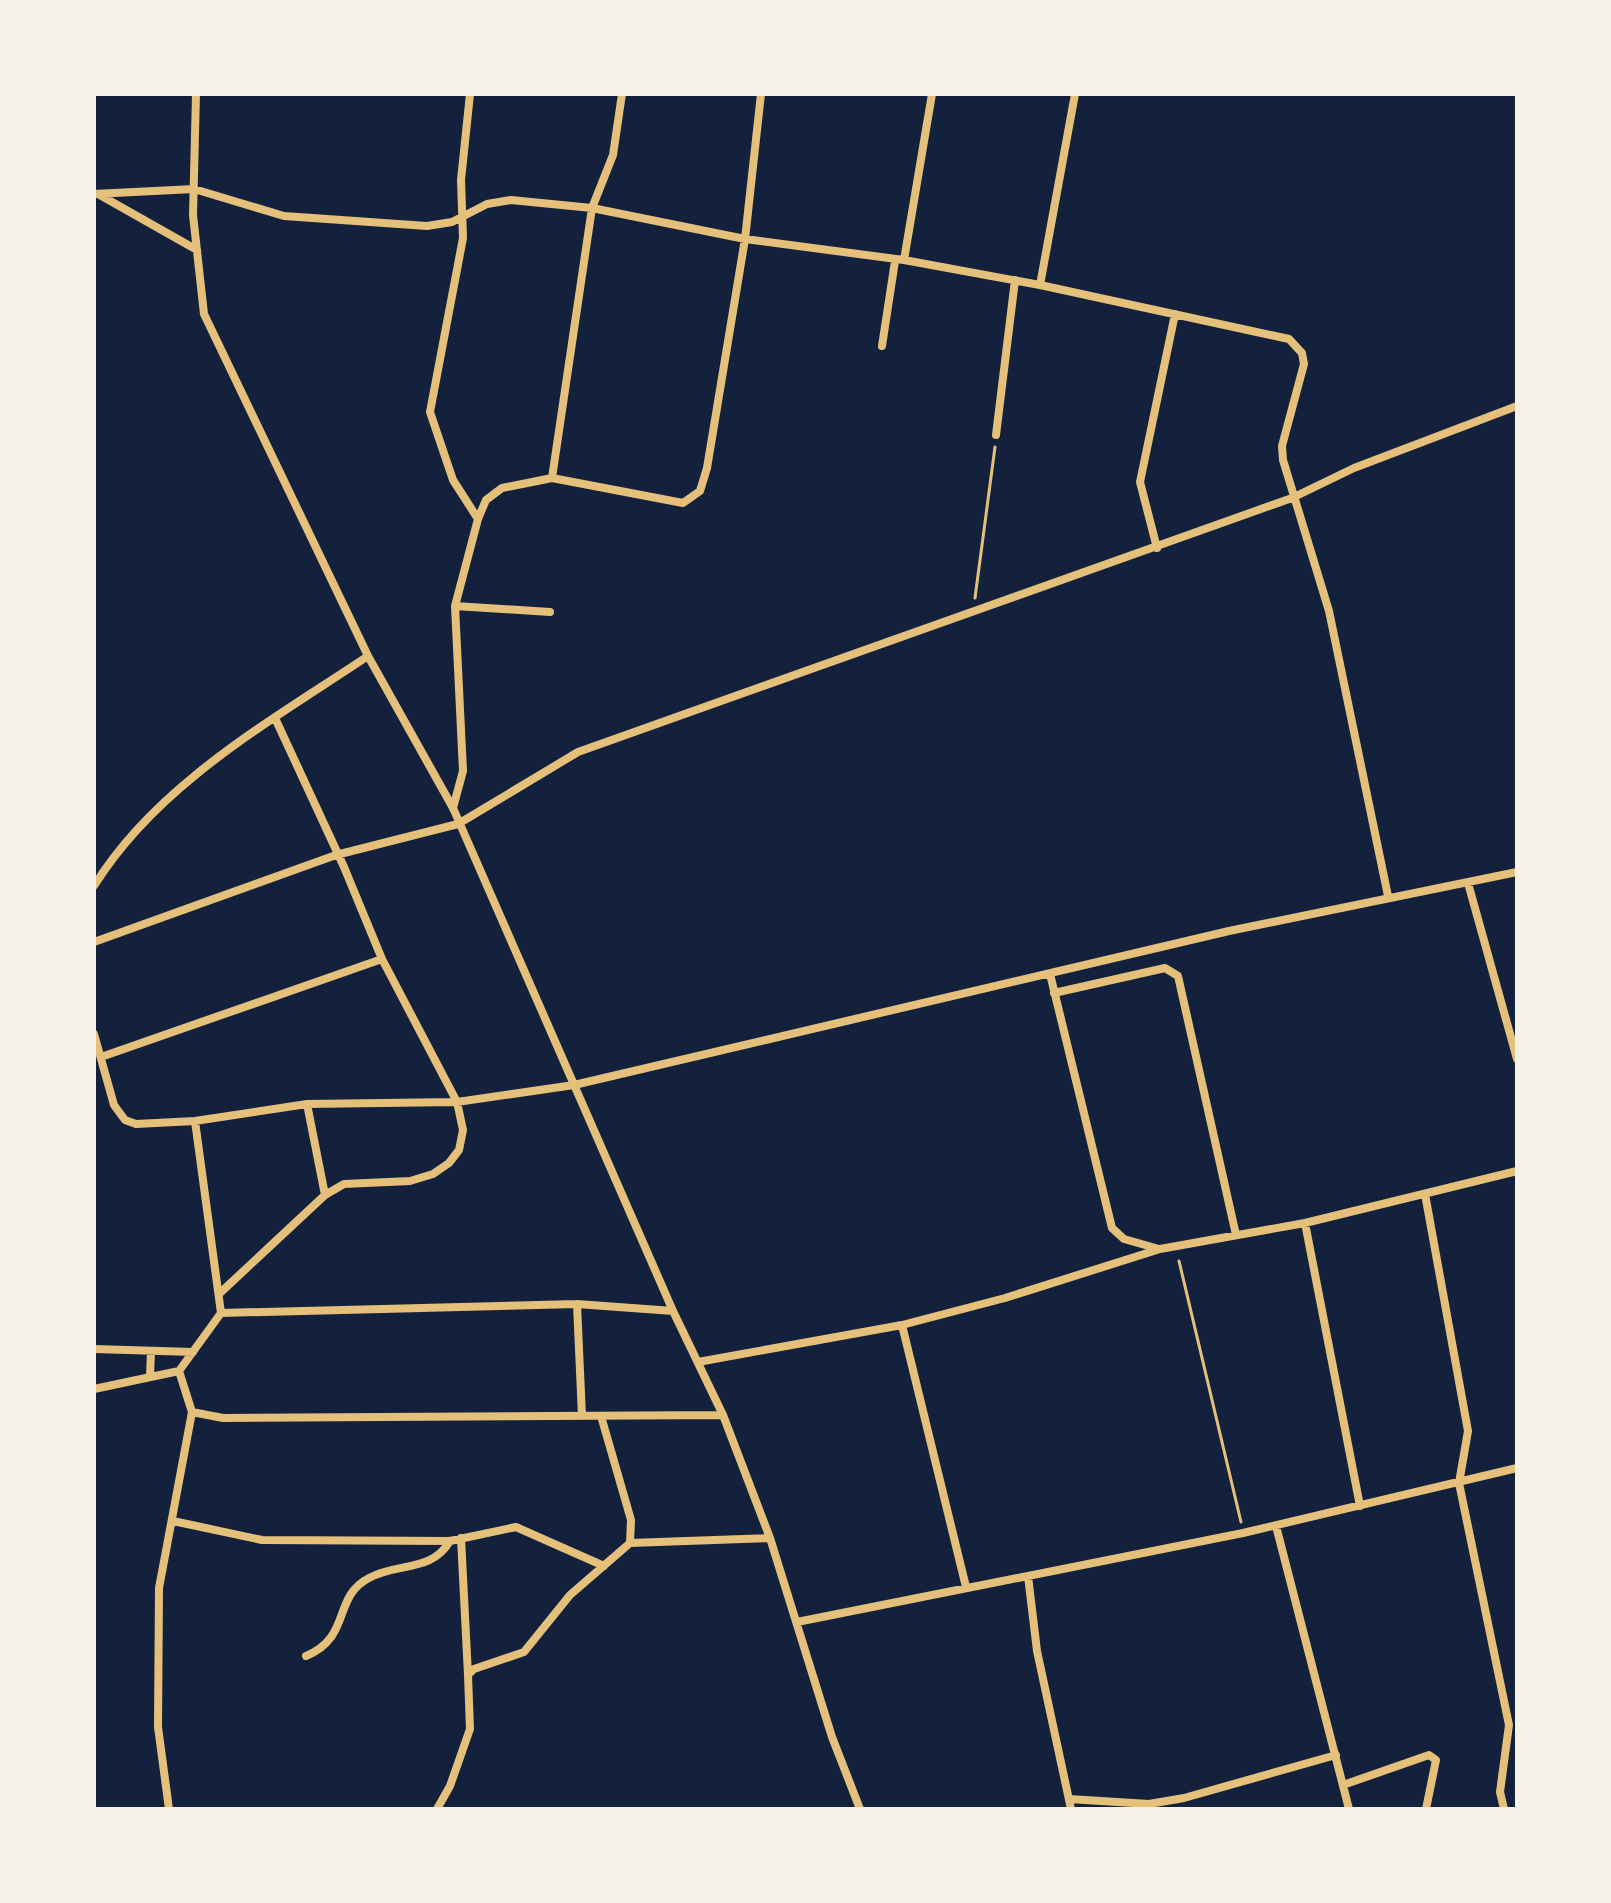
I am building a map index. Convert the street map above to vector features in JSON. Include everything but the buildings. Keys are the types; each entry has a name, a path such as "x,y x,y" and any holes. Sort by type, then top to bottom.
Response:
{"street":[{"path":"196,94 194,189 204,314 368,656 453,808 673,1311 723,1415 770,1538 832,1737 860,1809"},
{"path":"470,94 460,217 465,226 430,412 453,480 478,519"},
{"path":"552,478 592,208 613,155 622,94"},
{"path":"453,808 463,771 455,606 486,500 502,488 552,478 683,503 700,491 707,468 745,239 761,94"},
{"path":"882,346 932,94"},
{"path":"1040,285 1075,94"},
{"path":"96,194 194,189 284,216 427,226 452,222 487,204 511,200 592,208 745,239 900,260 1015,280 1289,339 1302,353 1304,364 1282,446 1292,498 1329,611 1388,896"},
{"path":"96,194 197,250"},
{"path":"996,435 1015,280"},
{"path":"1157,548 1140,482 1175,314"},
{"path":"94,942 336,855 458,824 578,752 1157,548 1292,498 1354,468 1517,406"},
{"path":"455,606 550,612"},
{"path":"94,886 117,849 146,816 275,718 368,656"},
{"path":"220,1293 325,1195 344,1184 410,1181 433,1174 449,1163 459,1150 463,1130 457,1102 382,959 344,867 275,718"},
{"path":"94,1034 114,1105 125,1120 149,1124 195,1121 307,1104 457,1102 574,1085 1388,896 1517,872"},
{"path":"1468,883 1517,1059"},
{"path":"101,1057 382,959"},
{"path":"1054,993 1165,968 1178,976 1236,1235"},
{"path":"1050,974 1112,1228 1124,1239 1160,1249"},
{"path":"307,1104 325,1195"},
{"path":"94,1389 179,1371 221,1313 195,1121"},
{"path":"698,1362 902,1325 1005,1298 1160,1249 1305,1223 1517,1171"},
{"path":"1425,1194 1468,1431 1459,1483 1509,1725 1500,1792 1504,1809"},
{"path":"1305,1223 1360,1506"},
{"path":"221,1313 577,1304 673,1311"},
{"path":"577,1304 582,1416"},
{"path":"902,1325 966,1587"},
{"path":"94,1349 193,1352"},
{"path":"150,1376 151,1351"},
{"path":"169,1809 158,1727 158,1607 192,1412 179,1371"},
{"path":"192,1412 223,1418 723,1415"},
{"path":"601,1416 631,1520 630,1543"},
{"path":"797,1622 1276,1526 1517,1468"},
{"path":"173,1521 262,1540 450,1541 516,1527 604,1566"},
{"path":"1276,1526 1349,1809"},
{"path":"437,1809 450,1786 470,1729 461,1538"},
{"path":"468,1675 474,1669 524,1652 570,1595 630,1543 770,1538"},
{"path":"306,1656 325,1648 337,1630 348,1597 368,1578 423,1565 442,1554 450,1541"},
{"path":"1028,1576 1037,1651 1070,1804 1149,1804 1184,1798 1336,1755"},
{"path":"1343,1785 1429,1755 1436,1760 1426,1809"}],"path":[{"path":"973,612 996,435"},
{"path":"1176,1245 1243,1533"}]}
